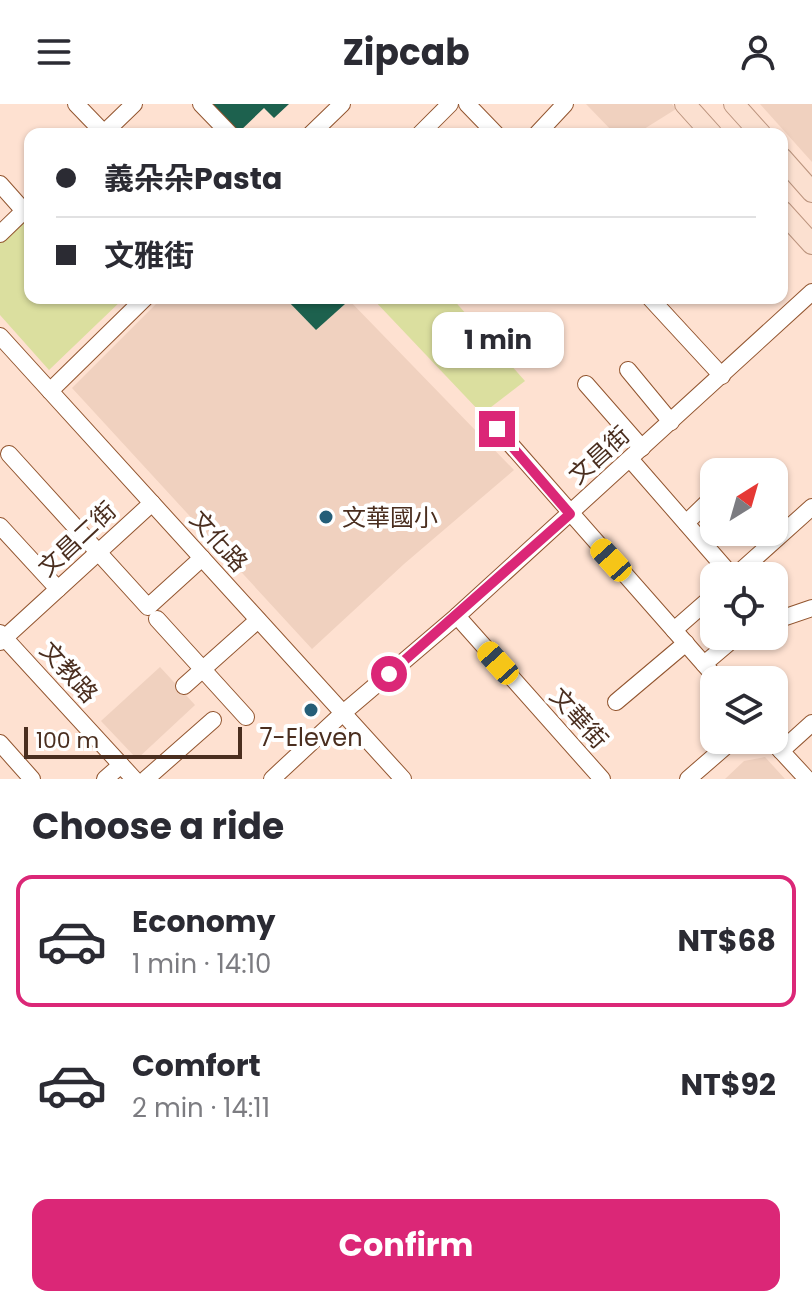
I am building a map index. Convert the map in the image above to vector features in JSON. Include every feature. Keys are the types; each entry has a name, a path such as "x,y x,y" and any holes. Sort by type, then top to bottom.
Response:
{"main road":[{"path":"685,104 707,128"},
{"path":"734,104 756,128"},
{"path":"788,165 812,192"},
{"path":"788,218 812,244"}],"street":[{"path":"76,104 99,128"},
{"path":"109,128 134,104"},
{"path":"201,104 224,128"},
{"path":"317,128 342,104"},
{"path":"426,128 450,104"},
{"path":"467,104 490,128"},
{"path":"543,128 565,104"},
{"path":"0,184 24,205"},
{"path":"0,234 24,211"},
{"name":"文昌街","path":"272,779 343,713 457,616 812,292"},
{"path":"50,391 133,304"},
{"path":"656,304 722,376"},
{"name":"文化路","path":"0,336 403,779"},
{"path":"628,370 671,422"},
{"path":"586,384 686,523 721,562"},
{"path":"497,429 704,664 720,650"},
{"path":"9,454 148,607 202,558"},
{"name":"文昌二街","path":"2,638 152,503"},
{"path":"750,562 812,507"},
{"path":"686,523 700,510"},
{"path":"0,526 58,589"},
{"path":"674,630 700,607"},
{"path":"788,616 812,608"},
{"name":"文華街","path":"457,616 602,779"},
{"path":"157,619 246,717"},
{"path":"184,686 258,620"},
{"name":"文教路","path":"2,638 134,779"},
{"path":"616,702 686,643"},
{"path":"146,779 213,720"},
{"path":"788,738 812,723"},
{"path":"0,743 32,779"},
{"path":"688,779 717,754"},
{"path":"784,754 807,779"},
{"path":"105,779 121,765"}],"shaded area":[{"path":"586,104 672,104 676,109 646,128 609,128"},
{"path":"760,104 812,104 812,162 788,135 788,128 782,128"},
{"name":"文華國小","path":"156,304 353,304 514,470 404,564 312,649 72,388"},
{"path":"160,667 195,705 137,759 101,721"},
{"path":"765,757 785,779 725,779 744,761"}],"green space":[{"path":"24,215 24,304 118,304 49,370 0,315 0,238"},
{"path":"378,304 457,304 525,381 482,414"}],"building":[{"path":"211,104 289,104 274,118 264,108 243,128 233,128"},
{"path":"291,304 345,304 316,330"}],"place":[{"name":"文華國小","path":"326,517"},
{"name":"7-Eleven","path":"311,710"}],"route":[{"path":"389,674 570,514 497,429"}]}
